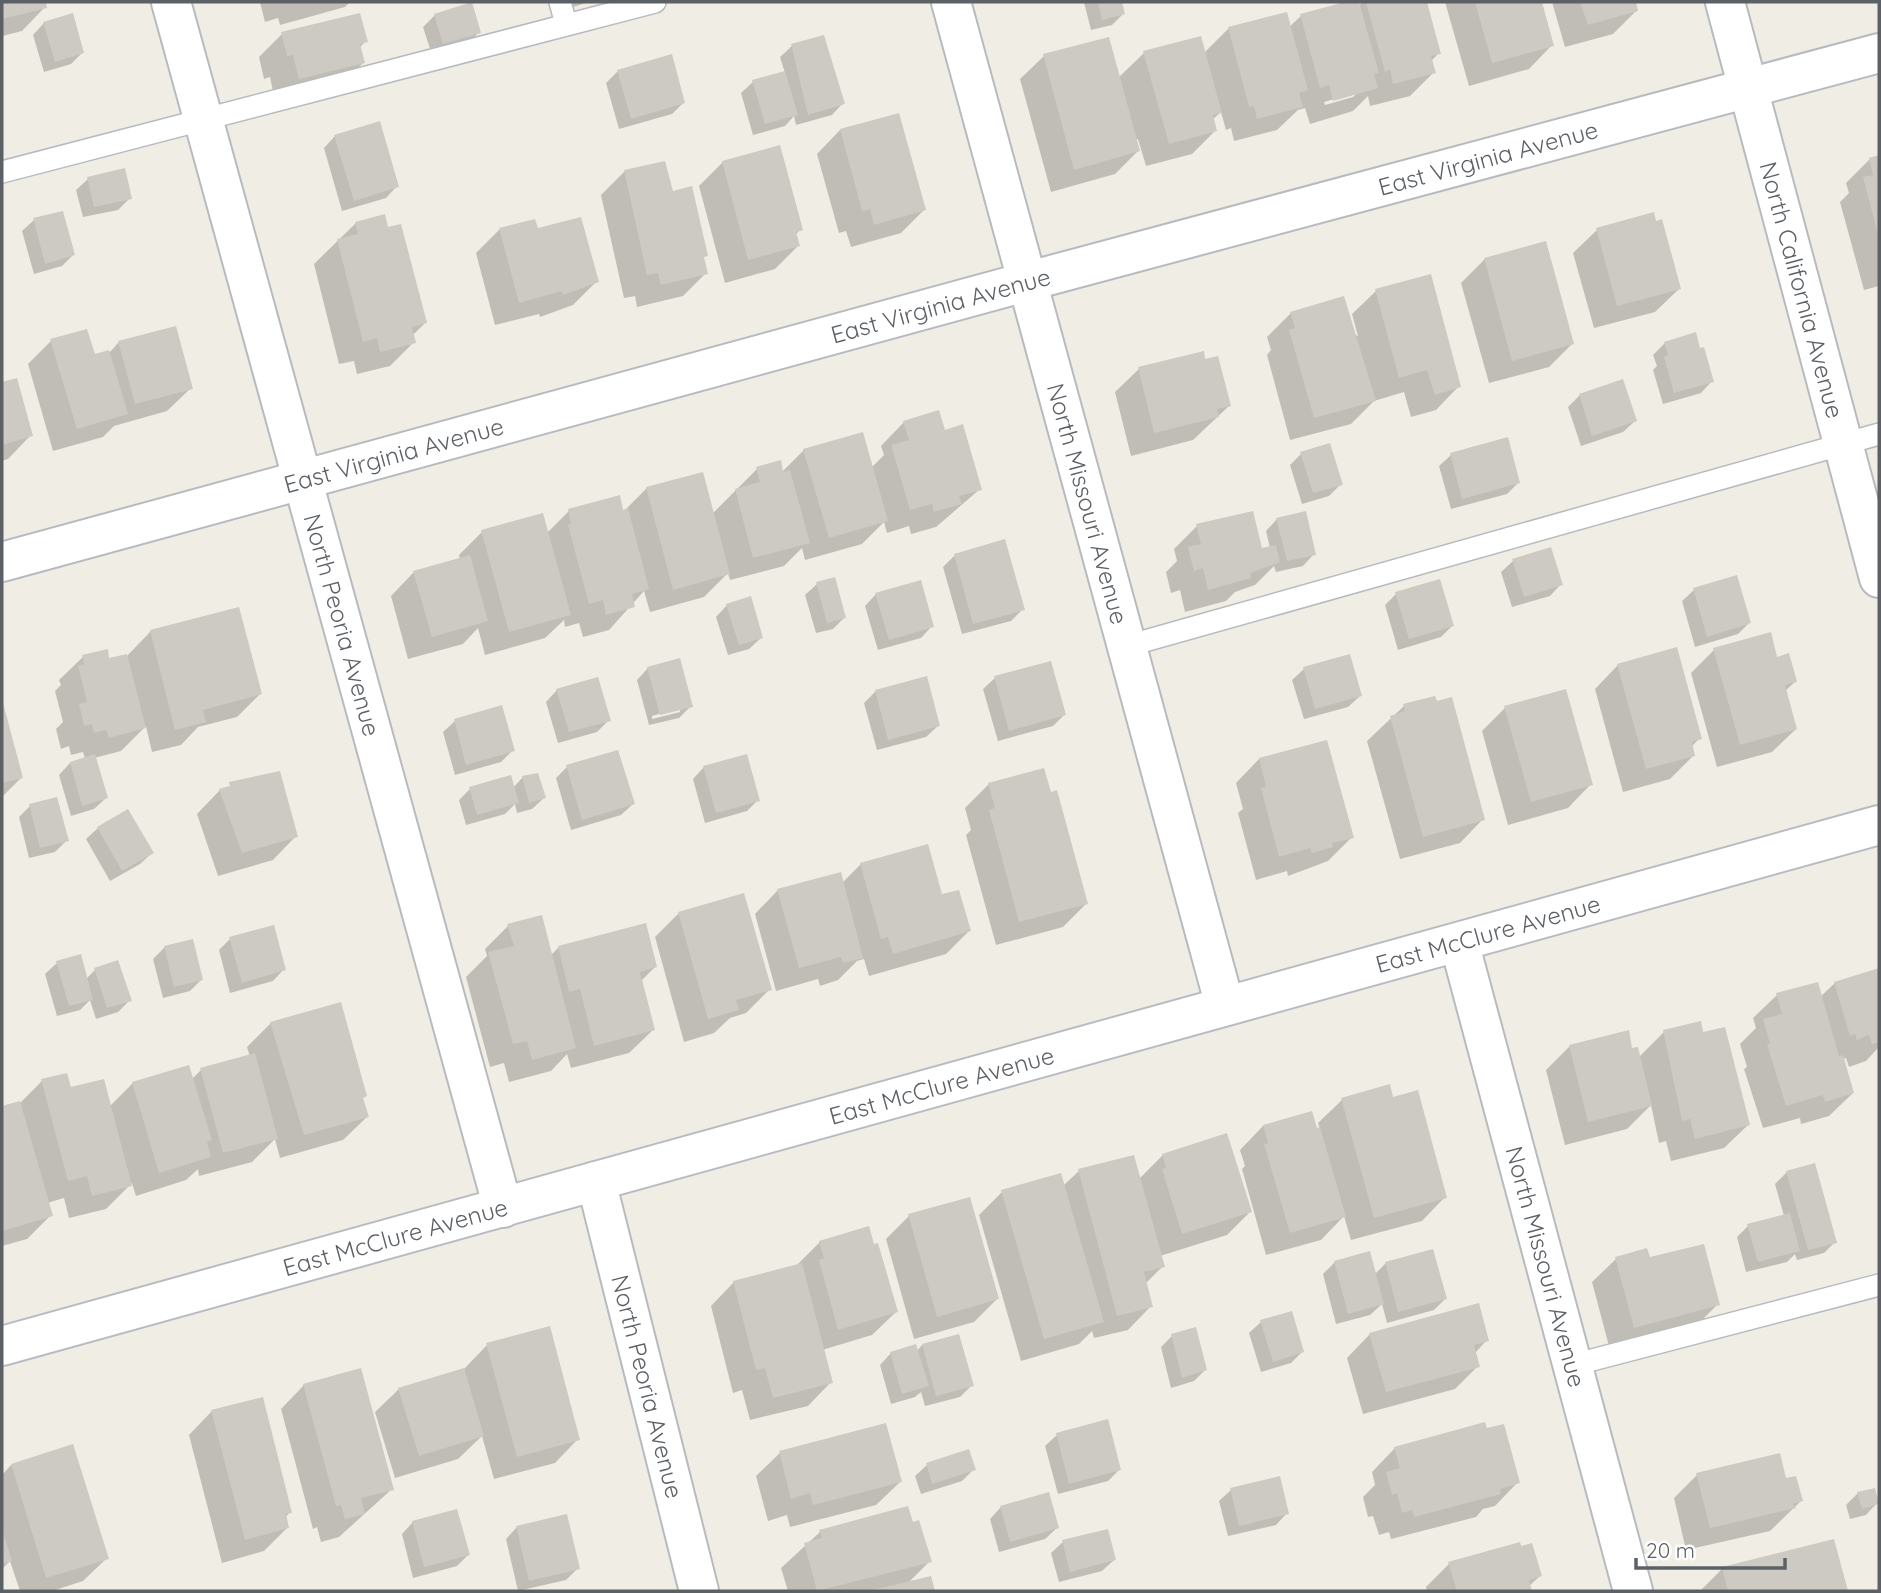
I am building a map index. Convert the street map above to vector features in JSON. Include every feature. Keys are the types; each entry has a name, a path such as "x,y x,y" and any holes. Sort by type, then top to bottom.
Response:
{"street":[{"name":"North Peoria Avenue","path":"172,2 503,1208"},
{"name":"North Missouri Avenue","path":"951,2 1225,1006"},
{"name":"North California Avenue","path":"1725,2 1749,88 1862,439 1879,578"},
{"name":"East Virginia Avenue","path":"2,562 1028,281 1879,53"},
{"name":"East McClure Avenue","path":"2,1346 1879,825"},
{"name":"North Missouri Avenue","path":"1459,942 1633,1591"},
{"name":"North Peoria Avenue","path":"596,1181 699,1591"}],"lane":[{"path":"559,2 566,24"},
{"path":"2,172 655,2"},
{"path":"1127,646 1862,439"},
{"path":"1573,1365 1879,1285"}],"building":[{"path":"2,2 46,2 47,8 2,19"},
{"path":"472,2 481,33 443,44 434,14"},
{"path":"1098,2 1122,2 1125,14 1102,20"},
{"path":"1345,2 1359,2 1379,73 1374,74 1378,88 1333,101 1329,85 1320,88 1300,14"},
{"path":"1366,2 1427,2 1441,54 1431,56 1436,73 1393,84 1390,70 1385,72"},
{"path":"1475,2 1542,2 1554,46 1492,63"},
{"path":"1580,2 1636,2 1638,11 1588,25"},
{"path":"1287,12 1308,90 1299,93 1303,107 1257,119 1254,106 1249,107 1228,27"},
{"path":"73,13 84,53 55,62 43,22"},
{"path":"360,13 368,42 360,44 365,63 299,79 293,55 287,56 281,32"},
{"path":"824,35 845,104 808,115 791,44"},
{"path":"1201,36 1222,113 1213,115 1217,131 1169,144 1143,51"},
{"path":"1109,37 1140,151 1074,170 1043,54"},
{"path":"672,54 685,103 631,119 617,70"},
{"path":"785,71 798,115 765,124 752,80"},
{"path":"899,113 926,210 874,225 870,209 862,211 840,129"},
{"path":"380,121 399,187 354,201 334,135"},
{"path":"780,145 803,230 796,232 800,246 748,260 722,161"},
{"path":"1879,155 1878,235 1863,177 1873,175 1869,158"},
{"path":"665,161 673,191 692,186 708,256 704,257 708,274 661,285 658,273 647,275 624,170"},
{"path":"125,168 132,199 94,207 87,177"},
{"path":"63,211 75,255 45,264 33,218"},
{"path":"1654,212 1656,221 1662,219 1681,289 1617,306 1596,228"},
{"path":"385,214 388,227 401,224 427,323 412,327 416,343 380,352 377,338 363,342 337,239 358,234 355,222"},
{"path":"581,217 599,282 563,295 562,291 519,303 499,228 535,219 538,228"},
{"path":"1546,241 1574,344 1512,361 1484,258"},
{"path":"1431,274 1461,387 1435,395 1427,370 1399,378 1375,289"},
{"path":"1344,296 1376,401 1314,418 1289,330 1295,328 1290,312"},
{"path":"176,326 193,389 135,404 118,341"},
{"path":"87,329 95,354 109,350 128,414 77,429 50,339"},
{"path":"1696,332 1700,348 1704,347 1714,382 1674,393 1664,357 1668,355 1664,342"},
{"path":"1204,351 1205,359 1218,356 1231,406 1217,409 1219,417 1154,433 1138,367"},
{"path":"17,378 33,436 2,445 2,382"},
{"path":"1623,379 1637,421 1592,436 1579,394"},
{"path":"939,410 945,430 963,424 982,490 959,496 962,504 934,512 932,504 910,510 891,445 909,440 903,421"},
{"path":"863,432 888,521 829,538 803,449"},
{"path":"1508,437 1520,483 1462,499 1450,453"},
{"path":"1330,443 1343,485 1313,493 1300,452"},
{"path":"781,460 783,472 790,470 810,543 753,558 735,489 760,482 756,467"},
{"path":"703,472 730,574 673,590 646,487"},
{"path":"620,495 623,510 628,508 649,589 632,594 635,607 606,615 603,600 589,604 568,525 571,524 568,509"},
{"path":"1253,511 1262,548 1276,545 1280,562 1250,573 1251,578 1208,590 1203,568 1194,571 1188,547 1201,544 1196,524"},
{"path":"1306,511 1316,555 1287,561 1276,518"},
{"path":"543,513 571,615 509,632 481,530"},
{"path":"1005,539 1025,610 973,624 954,554"},
{"path":"1551,547 1563,585 1524,597 1512,559"},
{"path":"470,555 488,621 432,637 413,571"},
{"path":"1737,575 1751,623 1707,637 1693,588"},
{"path":"835,577 846,618 827,623 816,582"},
{"path":"1440,579 1454,626 1409,639 1395,592"},
{"path":"921,580 934,627 889,640 875,593"},
{"path":"751,596 763,638 739,645 726,604"},
{"path":"239,607 262,694 203,710 206,722 175,730 150,630"},
{"path":"1771,632 1777,657 1789,653 1797,682 1785,685 1797,729 1740,745 1713,648"},
{"path":"1677,647 1702,739 1692,742 1695,756 1646,769 1617,664"},
{"path":"108,649 109,658 127,654 146,728 109,738 106,730 94,733 92,724 84,726 79,704 87,702 78,666 84,664 82,655"},
{"path":"1350,654 1362,696 1315,709 1303,667"},
{"path":"680,658 693,707 660,715 647,667"},
{"path":"1051,661 1066,715 1009,731 994,676"},
{"path":"927,676 940,726 888,740 875,690"},
{"path":"598,677 611,721 569,732 556,689"},
{"path":"1566,689 1593,785 1531,802 1504,706"},
{"path":"1435,696 1437,701 1452,697 1485,820 1423,837 1390,716 1405,711 1403,704"},
{"path":"2,699 23,778 2,783"},
{"path":"502,705 515,751 466,765 454,719"},
{"path":"1327,740 1354,838 1332,843 1333,847 1312,853 1310,848 1279,857 1261,788 1266,787 1259,758"},
{"path":"618,750 635,804 582,820 566,765"},
{"path":"95,754 108,798 82,806 70,762"},
{"path":"747,754 760,801 716,813 703,766"},
{"path":"1044,768 1051,792 1057,790 1088,904 1019,922 989,810 995,808 988,783"},
{"path":"280,771 298,837 242,853 219,789 230,786 229,782"},
{"path":"538,773 546,798 529,803 522,776"},
{"path":"511,775 519,803 477,815 469,787"},
{"path":"57,797 69,841 40,848 29,804"},
{"path":"128,809 154,853 122,871 97,827"},
{"path":"928,844 942,894 959,890 971,931 893,954 888,937 881,939 860,863"},
{"path":"841,872 863,958 843,963 841,957 799,968 777,889"},
{"path":"744,893 772,990 736,1000 739,1010 708,1019 678,912"},
{"path":"542,915 576,1048 532,1060 527,1041 513,1044 488,952 514,946 507,924"},
{"path":"646,923 657,967 640,972 655,1030 594,1046 580,989 569,992 558,946"},
{"path":"274,925 286,970 242,983 229,937"},
{"path":"193,939 203,980 174,987 164,946"},
{"path":"81,954 93,1000 69,1006 56,961"},
{"path":"118,960 132,1001 107,1008 94,968"},
{"path":"1879,968 1879,1042 1872,1044 1869,1035 1857,1040 1855,1034 1850,1036 1834,982"},
{"path":"1818,982 1839,1056 1843,1055 1854,1093 1825,1102 1823,1095 1786,1106 1767,1044 1770,1044 1763,1019 1782,1014 1776,993"},
{"path":"341,1002 367,1096 363,1098 369,1117 304,1135 270,1022"},
{"path":"1701,1021 1703,1032 1725,1027 1750,1125 1695,1139 1690,1119 1682,1121 1663,1030"},
{"path":"1629,1030 1632,1048 1638,1047 1652,1106 1588,1122 1569,1045"},
{"path":"255,1053 278,1139 223,1153 200,1068"},
{"path":"189,1065 212,1140 207,1142 211,1157 159,1173 132,1082"},
{"path":"67,1073 71,1087 104,1079 132,1186 92,1196 87,1176 68,1181 41,1079"},
{"path":"1390,1084 1393,1097 1418,1090 1447,1198 1374,1218 1341,1098"},
{"path":"20,1101 53,1216 2,1231 2,1106"},
{"path":"1312,1111 1317,1128 1320,1127 1346,1217 1290,1233 1264,1144 1268,1143 1263,1125"},
{"path":"1227,1133 1252,1212 1182,1234 1162,1169 1166,1168 1162,1154"},
{"path":"1134,1155 1165,1267 1144,1272 1153,1307 1117,1316 1078,1169"},
{"path":"1815,1163 1837,1243 1808,1250 1786,1171"},
{"path":"1061,1173 1104,1322 1044,1339 1001,1190"},
{"path":"970,1197 999,1299 937,1317 908,1214"},
{"path":"1790,1213 1800,1251 1758,1262 1747,1224"},
{"path":"869,1226 874,1244 878,1243 898,1312 838,1330 819,1260 824,1258 819,1241"},
{"path":"1704,1244 1720,1305 1634,1328 1615,1257 1647,1248 1650,1257"},
{"path":"1433,1249 1447,1299 1398,1312 1385,1262"},
{"path":"1370,1251 1384,1304 1348,1314 1334,1261"},
{"path":"802,1263 833,1383 773,1398 765,1368 756,1370 733,1281"},
{"path":"1479,1303 1489,1341 1474,1345 1480,1367 1386,1392 1369,1333"},
{"path":"1292,1311 1304,1352 1273,1362 1260,1320"},
{"path":"550,1326 580,1440 517,1457 486,1343"},
{"path":"1196,1327 1207,1370 1182,1378 1171,1334"},
{"path":"959,1334 974,1386 936,1396 922,1344"},
{"path":"916,1344 929,1386 902,1394 890,1352"},
{"path":"361,1368 394,1490 361,1498 365,1514 345,1519 341,1505 336,1506 303,1384"},
{"path":"464,1368 484,1436 419,1456 398,1388"},
{"path":"263,1397 292,1513 286,1514 289,1528 245,1540 211,1410"},
{"path":"1108,1419 1121,1470 1069,1484 1056,1433"},
{"path":"1485,1422 1487,1428 1504,1424 1520,1483 1500,1489 1501,1494 1414,1517 1412,1510 1402,1513 1397,1493 1392,1495 1386,1472 1400,1468 1394,1447"},
{"path":"886,1423 902,1482 813,1505 810,1493 791,1499 779,1451"},
{"path":"73,1444 109,1559 46,1578 11,1464"},
{"path":"969,1449 976,1470 932,1484 926,1463"},
{"path":"1780,1453 1786,1478 1796,1476 1803,1501 1793,1504 1796,1508 1710,1528 1696,1473"},
{"path":"1280,1476 1289,1514 1239,1526 1230,1488"},
{"path":"1875,1488 1879,1504 1862,1509 1857,1492"},
{"path":"1049,1492 1059,1528 1010,1542 1000,1506"},
{"path":"908,1506 913,1522 919,1520 932,1562 817,1591 804,1543 822,1538 819,1530"},
{"path":"457,1509 470,1555 424,1567 412,1521"},
{"path":"567,1514 580,1569 529,1581 516,1526"},
{"path":"2,1529 12,1561 2,1564"},
{"path":"1108,1529 1116,1560 1070,1572 1062,1540"},
{"path":"1834,1539 1848,1591 1728,1591 1722,1567"},
{"path":"1520,1542 1521,1546 1532,1543 1542,1576 1529,1580 1532,1591 1457,1591 1448,1562"},
{"path":"931,1576 935,1591 873,1591 873,1590"}]}
